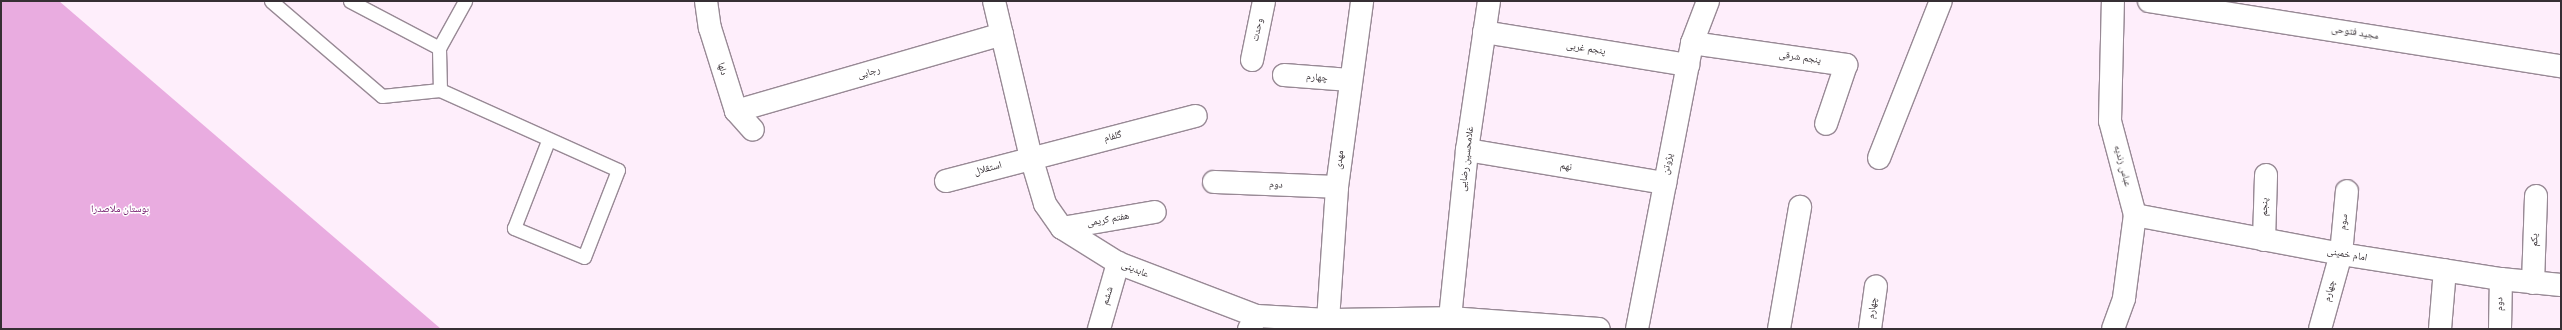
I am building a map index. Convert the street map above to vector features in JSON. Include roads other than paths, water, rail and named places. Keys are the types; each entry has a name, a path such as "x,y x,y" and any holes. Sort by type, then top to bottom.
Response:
{"street":[{"name":"دلها","path":"706,1 710,28 736,111 753,130"},
{"name":"وحدت","path":"1252,60 1264,1"},
{"name":"مهدی","path":"1328,320 1337,187 1350,80 1362,1"},
{"name":"غلامحسین رضایی","path":"1450,318 1468,150 1489,1"},
{"name":"پژوتن","path":"1637,329 1692,43 1708,1"},
{"path":"1879,158 1940,1"},
{"name":"عباس زندیه","path":"2113,1 2110,121 2135,215 2124,298 2113,329"},
{"name":"مجید فتوحی","path":"2149,1 2561,66"},
{"name":"عابدینی","path":"997,2 1002,34 1031,157 1045,204 1062,228 1118,263 1253,322 1450,318 1599,329"},
{"name":"پنجم غربی","path":"1484,32 1688,65"},
{"name":"رجایی","path":"736,111 1002,34"},
{"name":"پنجم شرقی","path":"1692,43 1846,65 1826,124"},
{"name":"چهارم","path":"1284,75 1350,80"},
{"name":"گلفام","path":"1031,157 1196,116"},
{"name":"نهم","path":"1468,150 1665,183"},
{"name":"استقلال","path":"946,181 1031,157"},
{"name":"پنجم","path":"2264,240 2266,175"},
{"name":"دوم","path":"1214,182 1337,187"},
{"name":"سوم","path":"2341,254 2347,191"},
{"name":"یکم","path":"2534,283 2536,196"},
{"path":"1779,329 1800,207"},
{"name":"هفتم کریمی","path":"1062,228 1155,212"},
{"name":"امام خمینی","path":"2135,215 2341,254 2501,279 2561,285"},
{"name":"چهارم","path":"2320,329 2341,254"},
{"name":"ششم","path":"1099,329 1118,263"},
{"path":"2440,329 2444,270"},
{"name":"دوم","path":"2500,329 2501,279"},
{"name":"چهارم","path":"1870,329 1876,286"}],"lane":[{"path":"271,1 382,96 440,90 548,141 618,170 584,257 514,228 548,141"},
{"path":"350,1 439,48"},
{"path":"440,90 439,48 465,1"}],"park label":[{"name":"بوستان ملاصدرا","path":"120,210"}]}
